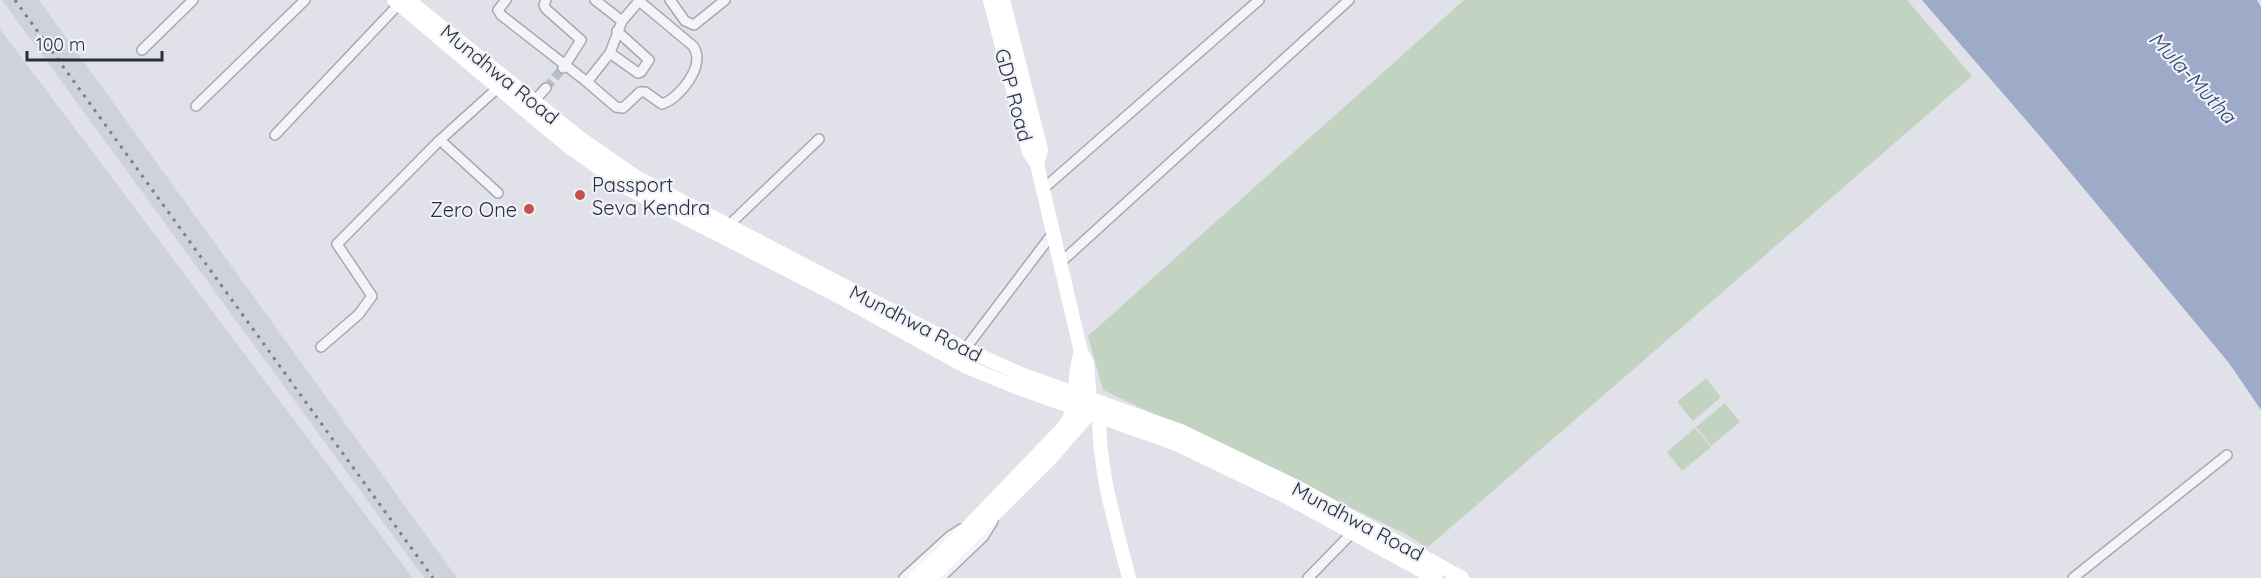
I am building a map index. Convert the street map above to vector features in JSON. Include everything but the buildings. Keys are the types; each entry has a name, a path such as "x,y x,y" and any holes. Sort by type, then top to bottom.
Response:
{"main road":[{"name":"GDP Road","path":"990,0 1029,152 1037,164"},
{"name":"GDP Road","path":"1002,0 1041,150 1037,164"},
{"name":"Mundhwa Road","path":"401,1 502,84 572,149 838,296 965,349 1093,409 1230,468 1352,533 1414,573 1462,578"},
{"name":"Mundhwa Road","path":"502,84 534,101 632,183 729,225 886,316 968,367 1016,387 1075,400"},
{"path":"1037,164 1081,352 1087,363 1106,484 1129,578"},
{"path":"930,578 971,523 1072,417 1076,364 1081,352"},
{"path":"915,578 945,558 998,511 1050,459 1093,409"},
{"name":"Mundhwa Road","path":"1093,409 1181,431 1235,456 1295,486 1441,575"}],"street":[{"path":"142,50 193,0"},
{"path":"196,106 305,0"},
{"path":"506,0 498,10 501,15 563,67 587,82 616,107 623,108 640,92 645,92 662,104 669,102 695,72 698,59 693,46 638,0 621,21 610,52 587,82"},
{"path":"545,0 546,9 581,40 563,67"},
{"path":"595,0 621,21"},
{"path":"670,0 685,21 694,25 725,0"},
{"path":"1043,189 1259,0"},
{"path":"1060,263 1349,0"},
{"path":"275,135 401,1"},
{"path":"610,52 638,73 649,60 617,30"},
{"path":"321,347 353,320 372,296 337,244 440,140 502,84"},
{"path":"534,101 546,88"},
{"path":"729,225 819,139"},
{"path":"440,140 498,193"},
{"path":"965,349 1053,233"},
{"path":"2073,578 2227,455"},
{"path":"940,578 983,537 998,511"},
{"path":"904,578 950,536 971,523"},
{"path":"1308,578 1352,533"}],"shaded area":[{"path":"2,0 39,0 457,578 424,578"},
{"path":"0,29 188,279 413,578 0,578"}],"green space":[{"path":"1464,0 1907,0 1972,76 1427,548 1406,534 1103,390 1088,336"},
{"path":"1706,378 1721,397 1693,421 1677,402"},
{"path":"1725,403 1740,422 1711,446 1696,427"},
{"path":"1695,428 1711,447 1682,471 1667,452"}],"water":[{"name":"Mula-Mutha","path":"1922,0 2257,0 2261,7 2261,410 2229,363 2045,142"}],"tunnel":[{"path":"546,88 562,69"}],"railway":[{"path":"15,0 433,578"}],"place":[{"name":"Passport Seva Kendra","path":"580,195"},
{"name":"Zero One","path":"529,209"}]}
